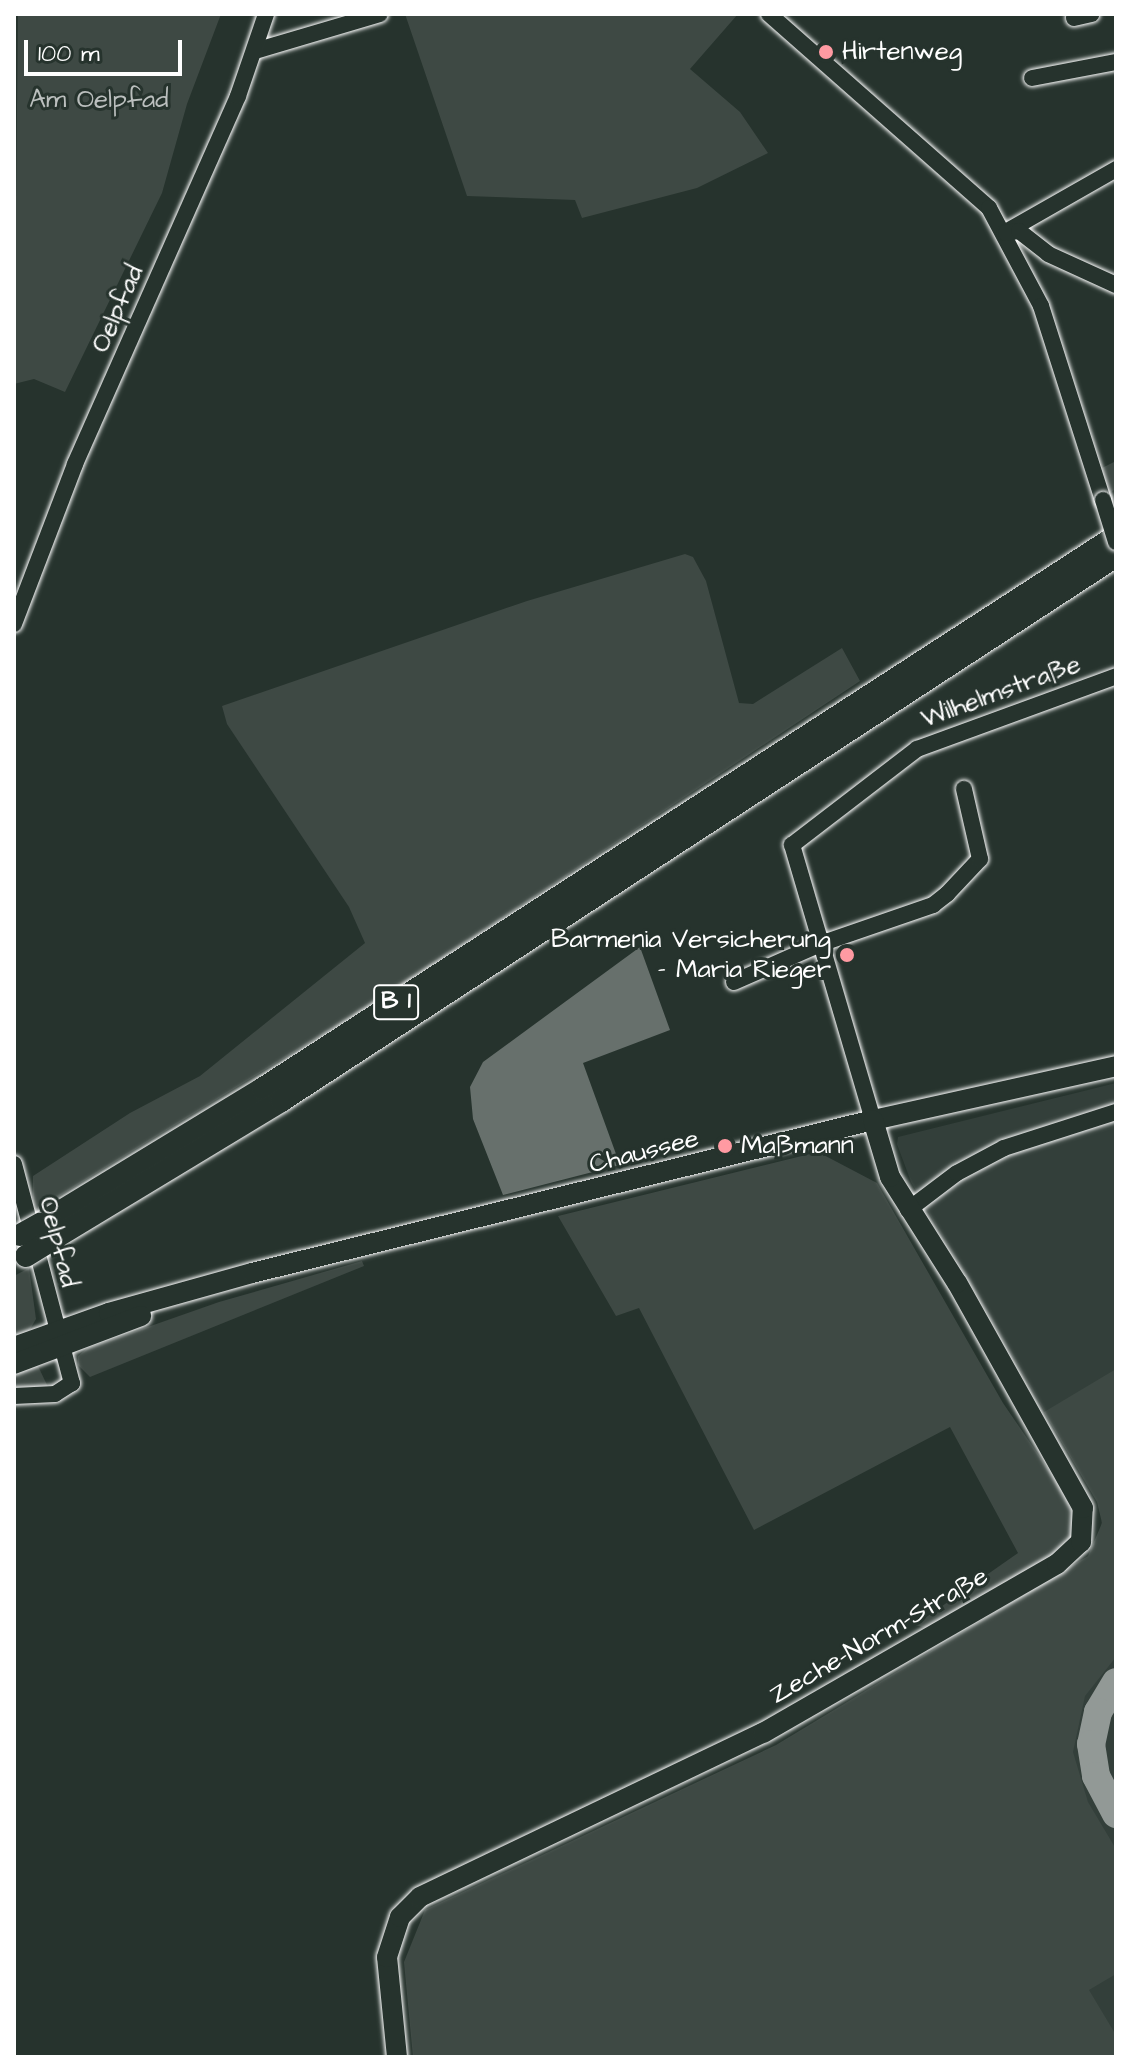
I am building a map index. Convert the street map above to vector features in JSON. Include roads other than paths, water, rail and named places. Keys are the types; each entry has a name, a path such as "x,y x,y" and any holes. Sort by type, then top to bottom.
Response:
{"highway":[{"name":"B 1","path":"26,1243 1116,536"},
{"name":"B 1","path":"26,1243 281,1101 1116,556"}],"main road":[{"name":"Chaussee","path":"60,1338 372,1246 873,1120 1116,1066"},
{"name":"Zeche-Norm-Straße","path":"397,2057 387,1957 400,1917 420,1897 763,1733 1057,1564 1081,1542 1085,1520 1065,1474 957,1283 908,1210 890,1177 873,1120"},
{"path":"14,1347 60,1338"},
{"path":"14,1364 60,1338"}],"street":[{"name":"Oelpfad","path":"14,624 35,558 255,51 266,14"},
{"path":"255,51 380,14"},
{"path":"769,14 973,191 1004,233 1041,306 1116,542"},
{"path":"1074,18 1092,14"},
{"path":"1032,78 1116,62"},
{"path":"1004,233 1116,169"},
{"path":"1004,233 1019,231 1048,254 1116,285"},
{"name":"Wilhelmstraße","path":"873,1120 790,854 799,836 917,749 1116,676"},
{"path":"734,982 820,944 933,905 974,870 980,859 964,789"},
{"path":"908,1210 957,1173 1004,1148 1116,1112"},
{"name":"Oelpfad","path":"14,1164 71,1376 67,1390 14,1396"}],"place":[{"name":"Hirtenweg","path":"826,52"},
{"name":"Barmenia Versicherung - Maria Rieger","path":"847,955"},
{"name":"Maßmann","path":"725,1146"}],"park label":[{"name":"Am Oelpfad","path":"99,100"}]}
